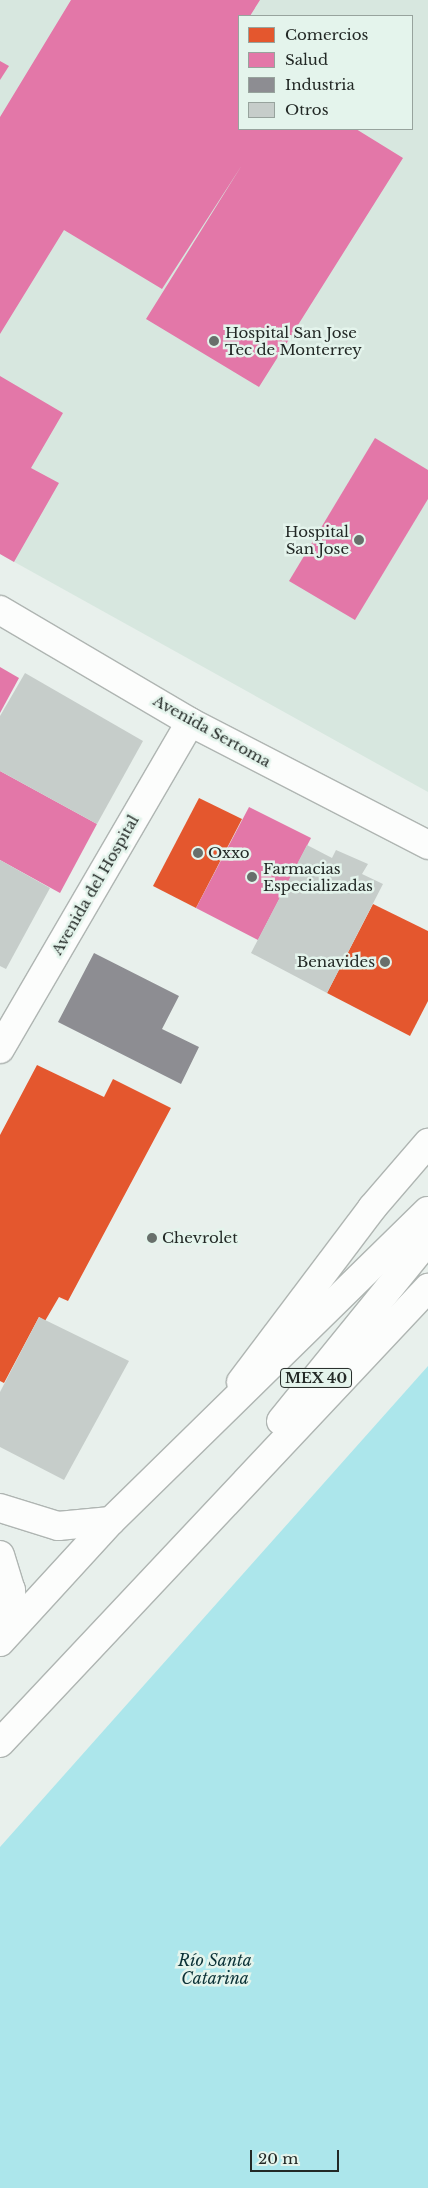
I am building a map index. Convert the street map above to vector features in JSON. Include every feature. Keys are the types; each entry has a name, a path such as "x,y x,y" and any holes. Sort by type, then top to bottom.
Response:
{"main road":[{"name":"Avenida Sertoma","path":"0,610 190,722 428,845"},
{"name":"Avenida del Hospital","path":"0,1049 190,722"},
{"path":"203,1433 372,1208 428,1144"},
{"path":"6,1634 111,1521 428,1211"},
{"name":"MEX 40","path":"0,1743 211,1521 276,1427 428,1240"},
{"path":"211,1521 428,1288"},
{"path":"0,1508 58,1526 111,1521"},
{"path":"0,1556 10,1590 6,1634"}],"shaded area":[{"name":"Hospital San Jose Tec de Monterrey","path":"0,0 428,0 428,792 0,554"}],"water":[{"name":"Río Santa Catarina","path":"428,1366 428,2188 0,2188 0,1847"}],"building: Comercios":[{"name":"Oxxo","path":"199,798 242,819 196,908 153,886"},
{"name":"Benavides","path":"373,904 428,931 428,1001 410,1036 327,993"},
{"path":"37,1065 104,1097 113,1079 171,1108 68,1301 59,1297 45,1321 39,1317 4,1383 0,1381 0,1135"}],"building: Salud":[{"path":"71,0 260,0 251,15 238,15 238,130 358,130 403,158 259,387 146,319 242,165 162,289 64,230 0,334 0,117"},
{"path":"0,61 9,66 0,80"},
{"path":"0,376 63,413 31,468 59,483 14,562 0,554"},
{"name":"Hospital San Jose","path":"375,438 428,470 428,499 355,620 289,581"},
{"path":"0,667 19,678 0,713"},
{"path":"0,771 97,824 60,893 0,860"},
{"name":"Farmacias Especializadas","path":"249,807 311,838 258,940 196,908"}],"building: Industria":[{"path":"94,953 179,996 162,1029 199,1047 181,1084 58,1022"}],"building: Otros":[{"path":"25,673 143,741 97,824 0,771 0,716"},
{"path":"307,845 332,858 336,850 368,864 362,874 383,884 327,993 251,953"},
{"path":"0,860 50,888 6,969 0,966"},
{"path":"39,1317 129,1361 64,1480 0,1447 0,1392"}],"place":[{"name":"Hospital San Jose Tec de Monterrey","path":"214,341"},
{"name":"Hospital San Jose","path":"359,540"},
{"name":"Oxxo","path":"198,853"},
{"name":"Farmacias Especializadas","path":"252,877"},
{"name":"Benavides","path":"385,962"},
{"name":"Chevrolet","path":"152,1238"}]}
